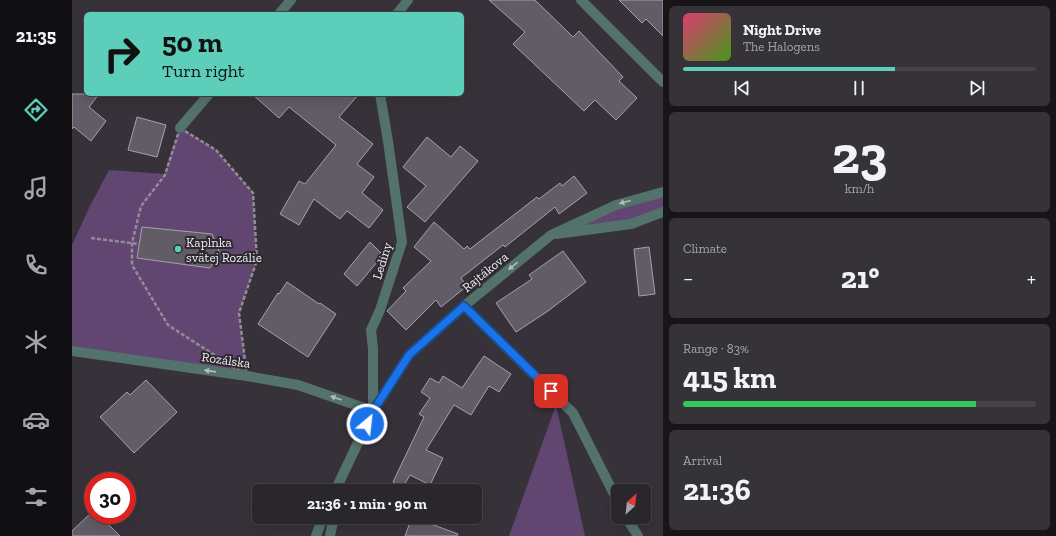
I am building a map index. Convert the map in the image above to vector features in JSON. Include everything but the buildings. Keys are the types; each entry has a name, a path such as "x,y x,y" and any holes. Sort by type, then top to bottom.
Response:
{"street":[{"path":"281,12 291,0"},
{"path":"399,12 408,0"},
{"path":"581,0 663,82"},
{"path":"180,128 208,96"},
{"name":"Lediny","path":"373,411 372,330 402,242 380,96"},
{"name":"Rajtákova","path":"338,484 373,411 409,355 464,306 551,235 616,205 663,192"},
{"path":"551,235 631,224 663,212"},
{"path":"464,306 573,413 611,488"},
{"name":"Rozálska","path":"72,351 298,385 373,411"},
{"path":"340,484 342,475"},
{"path":"316,536 321,524"},
{"path":"330,536 333,524"},
{"path":"630,524 638,536"}],"path":[{"path":"180,128 216,150 253,193 257,260 239,313 246,376 168,325 132,265 132,244 141,206 164,175 180,128"},
{"path":"91,238 139,244"}],"shaded area":[{"path":"180,128 216,150 253,193 257,260 239,313 247,376 72,351 72,245 89,208 109,170 164,174"},
{"path":"663,192 663,212 631,224 551,235"},
{"path":"556,405 585,536 509,536"}],"place":[{"name":"Kaplnka svätej Rozálie","path":"178,249"}],"route":[{"path":"367,424 373,411 409,355 464,306 551,391"}]}
